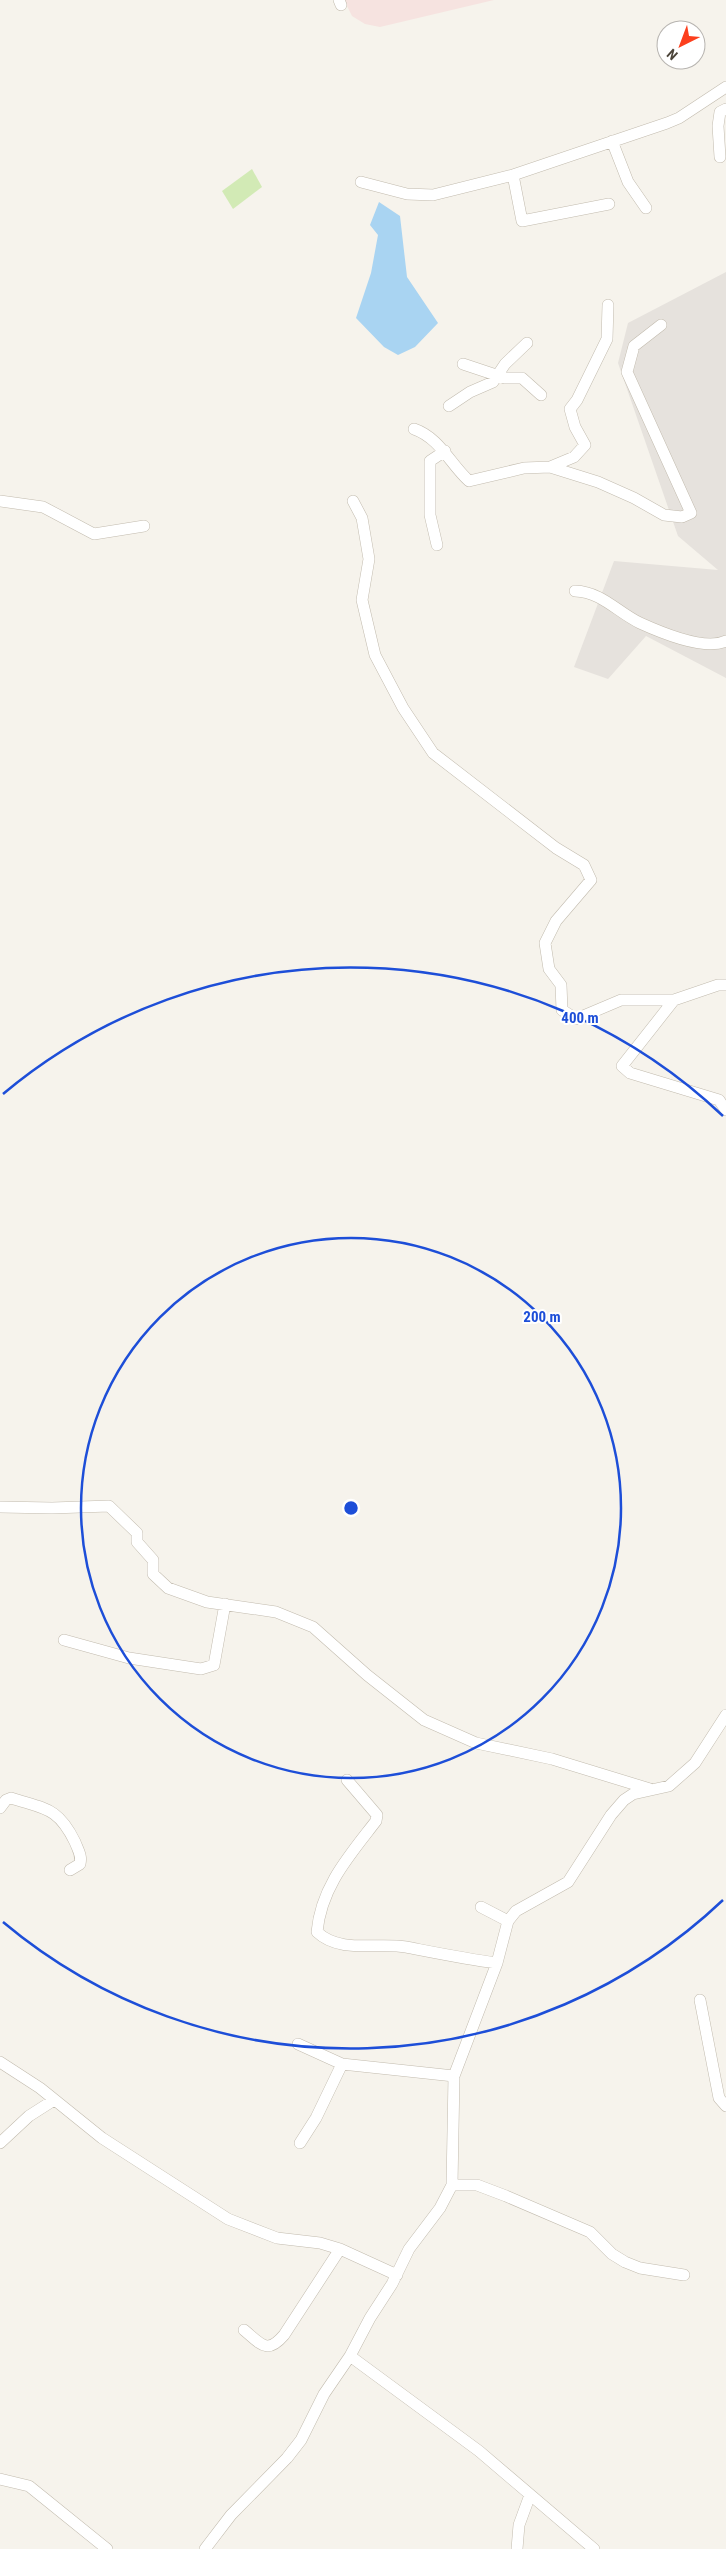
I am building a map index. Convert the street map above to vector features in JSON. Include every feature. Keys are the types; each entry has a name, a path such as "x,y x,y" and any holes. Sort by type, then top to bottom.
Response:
{"street":[{"path":"360,182 407,194 426,196 513,175 679,118 726,87"},
{"path":"720,157 718,126 720,112 726,109"},
{"path":"612,141 628,182 646,208"},
{"path":"513,175 522,221 609,204"},
{"path":"550,467 574,457 585,445 575,427 570,409 577,400 607,339 608,305"},
{"path":"414,430 424,433 445,451 456,469 469,481 524,468 550,467 598,482 634,498 664,515 682,517 690,513 627,372 634,346 661,325"},
{"path":"449,406 470,392 493,382 515,353 527,343"},
{"path":"463,364 505,378 522,378 541,395"},
{"path":"437,545 430,515 430,461 445,451"},
{"path":"0,501 43,507 94,534 144,526"},
{"path":"353,502 362,518 369,559 362,600 375,654 402,708 433,753 556,848 584,865 591,880 556,921 545,944 549,969 561,985 562,1010 576,1019 621,1000 674,1000 718,985 726,985"},
{"path":"575,592 589,592 640,622 692,642 717,645 726,641"},
{"path":"674,1000 622,1066 630,1073 719,1100 726,1110"},
{"path":"0,1507 109,1506 137,1533 137,1542 153,1560 153,1574 168,1588 208,1602 276,1612 313,1627 367,1675 424,1720 476,1743 552,1759 651,1790"},
{"path":"64,1640 118,1656 154,1660 180,1666 206,1668 214,1665 225,1604"},
{"path":"205,2549 231,2515 287,2458 301,2440 324,2394 350,2356 370,2318 397,2275 409,2250 440,2208 452,2185 454,2076 497,1963 508,1921 516,1911 568,1882 611,1815 624,1800 633,1794 669,1786 695,1763 726,1715"},
{"path":"347,1780 376,1815 376,1821 344,1862 322,1900 317,1932 325,1939 364,1948 385,1945 405,1947 441,1956 497,1963"},
{"path":"0,1808 6,1800 11,1798 55,1812 66,1823 81,1857 80,1864 70,1870"},
{"path":"481,1907 508,1921"},
{"path":"700,2000 719,2098 726,2106"},
{"path":"298,2044 342,2064 454,2076"},
{"path":"0,2062 54,2100 102,2138 228,2219 277,2238 320,2243 340,2249 397,2275"},
{"path":"300,2142 316,2118 342,2064"},
{"path":"0,2144 29,2116 54,2100"},
{"path":"452,2185 476,2185 590,2232 612,2254 640,2268 684,2275"},
{"path":"244,2330 264,2346 276,2343 340,2249"},
{"path":"350,2356 479,2451 594,2549"},
{"path":"0,2479 28,2486 107,2549"},
{"path":"517,2549 519,2525 530,2495"}],"shaded area":[{"path":"344,0 494,0 380,27 365,24 352,16"},
{"path":"726,272 726,678 646,636 608,679 574,667 614,561 718,570 678,536 618,363 628,323"}],"green space":[{"path":"252,169 262,187 233,209 222,191"}],"water":[{"path":"379,202 400,216 407,277 438,323 415,347 398,355 384,347 356,318 371,273 378,235 370,225"}]}
